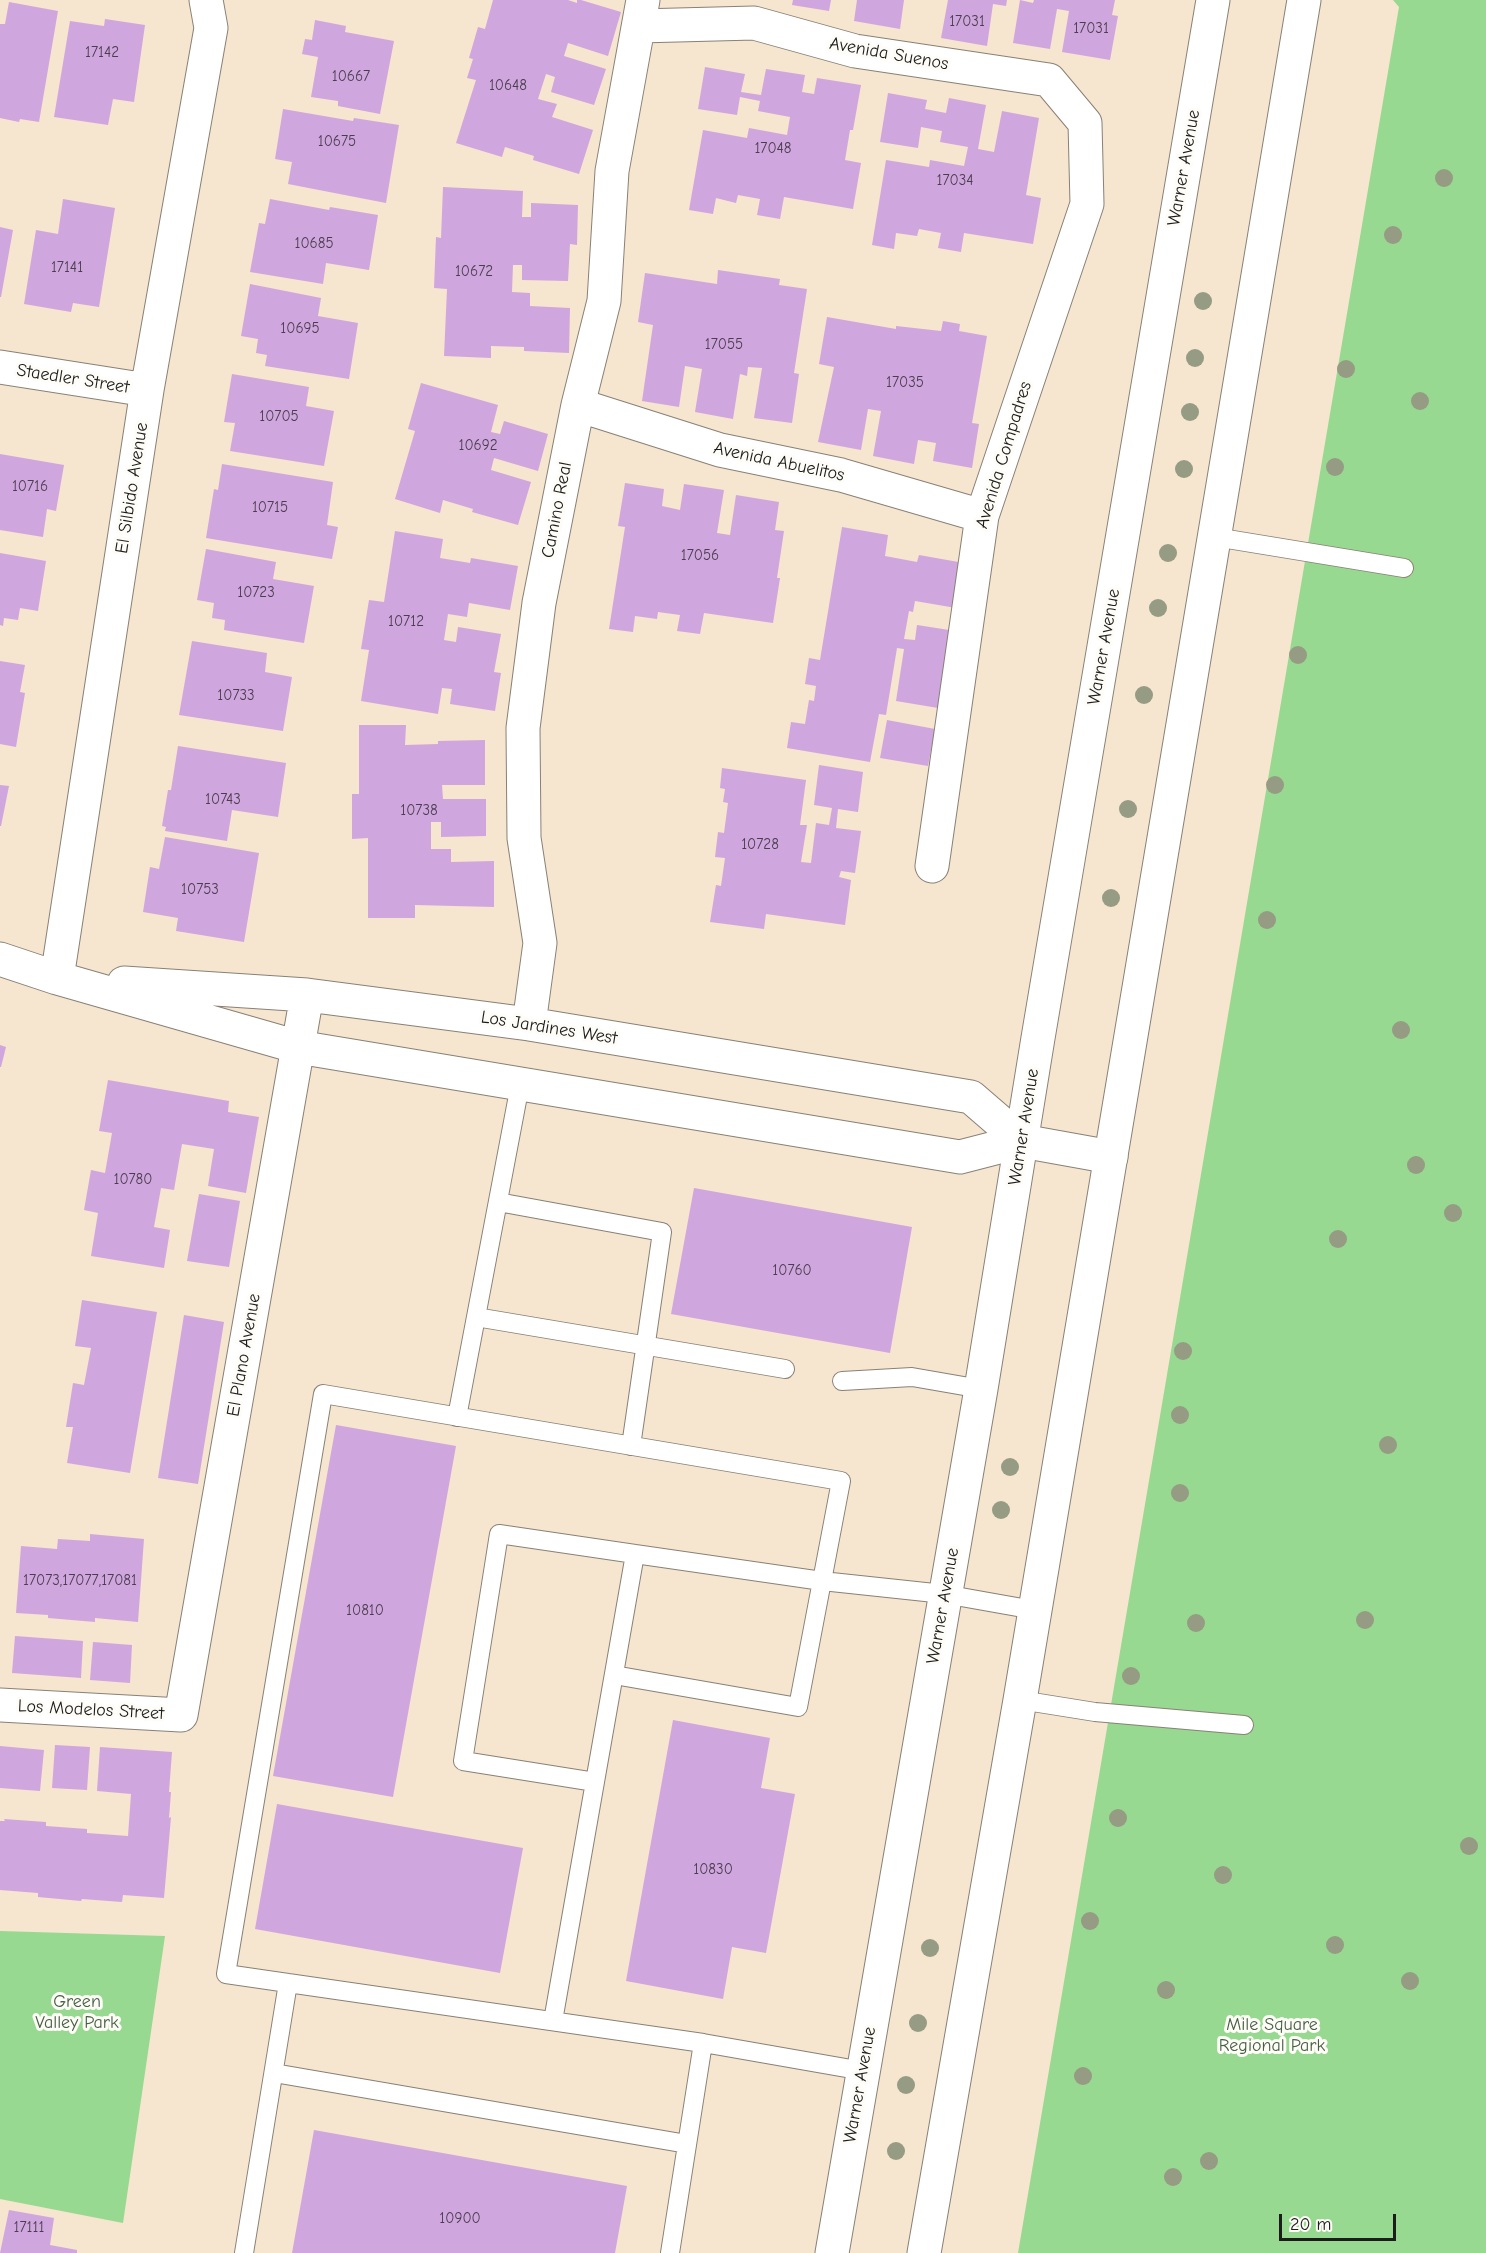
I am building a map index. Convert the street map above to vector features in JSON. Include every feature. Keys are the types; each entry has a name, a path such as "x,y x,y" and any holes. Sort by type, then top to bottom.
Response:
{"street":[{"name":"El Silbido Avenue","path":"57,978 147,390 211,28 206,0"},
{"name":"Warner Avenue","path":"832,2253 981,1389 1213,0"},
{"path":"924,2253 1020,1700 1304,0"},
{"name":"Avenida Suenos","path":"641,13 754,23 855,51 1049,80 1085,123"},
{"name":"Camino Real","path":"529,1024 540,944 524,838 523,728 539,603 578,405 604,301 612,171 641,13"},
{"name":"Avenida Compadres","path":"932,866 982,516 1087,204 1085,123"},
{"name":"Staedler Street","path":"0,367 147,390"},
{"name":"Avenida Abuelitos","path":"578,405 720,450 841,475 982,516"},
{"name":"Los Jardines West","path":"0,959 57,978 298,1047 960,1157 1022,1140 1111,1157"},
{"name":"Los Jardines West","path":"57,978 307,995 529,1024 970,1097 1022,1140"},
{"name":"El Plano Avenue","path":"181,1715 307,995"},
{"name":"Los Modelos Street","path":"0,1705 181,1715"}],"lane":[{"path":"1215,537 1404,568"},
{"path":"457,1417 520,1085"},
{"path":"498,1202 663,1232 631,1446"},
{"path":"476,1317 785,1370"},
{"path":"842,1381 912,1377 981,1389"},
{"path":"614,1675 798,1707 841,1481 323,1394 226,1974 703,2043 863,2071"},
{"path":"595,1782 463,1761 500,1534 822,1581 944,1594 1034,1610"},
{"path":"553,2021 635,1554"},
{"path":"1020,1700 1095,1712 1244,1725"},
{"path":"244,2253 288,1983"},
{"path":"670,2253 703,2043"},
{"path":"274,2073 687,2144"}],"green space":[{"name":"Mile Square Regional Park","path":"1393,0 1486,0 1486,2253 1018,2253 1399,7"},
{"name":"Green Valley Park","path":"0,1931 165,1936 123,2223 0,2199"}],"building":[{"path":"493,0 568,0 577,3 577,0 581,0 621,12 608,56 568,43 564,56 606,69 594,105 551,92 555,77 546,74 538,99 557,104 552,117 593,130 579,174 533,160 534,156 505,147 502,157 456,143 476,80 467,78 473,59 469,58 478,27 485,29"},
{"path":"793,0 831,0 829,11 792,5"},
{"path":"857,0 904,0 900,29 854,21"},
{"path":"948,0 1007,0 1006,6 993,4 987,46 941,38"},
{"path":"1020,0 1033,3 1034,0 1115,0 1112,15 1118,16 1110,60 1062,52 1069,11 1057,9 1050,49 1013,43"},
{"path":"9,2 58,11 39,122 20,119 19,122 0,118 0,24 5,24"},
{"path":"105,19 145,25 134,102 113,99 108,125 54,117 70,21 104,26"},
{"path":"315,20 346,26 345,32 394,41 380,114 338,106 338,101 311,97 318,57 302,54 305,39 312,40"},
{"path":"705,67 745,74 741,92 761,95 766,69 805,75 802,92 814,94 817,78 861,85 845,160 861,163 853,209 784,197 780,219 757,215 760,199 738,195 736,203 716,198 713,214 689,210 703,130 747,138 749,128 787,135 790,117 758,111 760,101 740,97 737,115 698,109"},
{"path":"888,93 927,100 925,109 946,113 949,98 986,105 978,149 994,152 1002,111 1039,118 1026,195 1041,198 1033,244 964,233 961,252 938,248 941,233 919,229 917,236 896,233 894,249 872,245 886,160 929,167 930,160 964,166 968,147 940,142 942,131 921,127 918,148 880,142"},
{"path":"283,109 353,121 354,118 399,125 386,203 288,184 292,162 275,159"},
{"path":"443,187 523,191 522,217 531,217 531,203 578,205 577,245 570,244 568,281 522,280 522,265 513,265 512,292 530,293 530,306 570,308 569,353 524,351 524,347 491,346 491,358 444,356 447,289 434,288 436,237 441,238"},
{"path":"63,199 115,208 99,307 73,303 71,312 24,304 36,230 58,234"},
{"path":"270,199 329,210 330,207 378,215 369,270 326,263 323,284 250,272 259,223 265,224"},
{"path":"0,227 13,230 1,297 0,297"},
{"path":"718,270 780,279 779,285 807,289 794,373 799,374 792,423 754,418 762,368 748,367 747,376 740,374 733,419 695,412 702,369 685,366 679,407 642,401 653,325 638,322 645,273 717,284"},
{"path":"250,284 321,298 318,316 358,323 349,379 265,366 267,355 256,353 258,339 241,336"},
{"path":"827,317 896,329 896,326 941,331 943,321 960,324 959,331 987,336 972,423 979,424 972,468 933,461 936,443 918,440 914,464 873,456 881,411 868,409 861,450 818,442 834,367 819,364"},
{"path":"232,374 309,387 306,406 334,411 324,466 230,451 235,423 224,422"},
{"path":"421,383 498,405 491,432 500,434 504,421 548,434 538,471 494,458 491,470 531,482 518,525 472,512 473,509 443,500 440,513 395,499 415,431 408,429"},
{"path":"0,454 64,465 56,511 47,509 43,537 0,530"},
{"path":"222,464 333,482 327,525 338,527 332,559 206,538 214,489 218,490"},
{"path":"625,483 664,489 662,506 680,510 684,484 724,490 717,533 730,535 736,495 779,502 775,530 784,531 773,623 704,613 700,634 677,631 680,615 658,612 657,619 635,616 633,632 609,629 625,527 618,526"},
{"path":"842,527 888,535 885,556 917,562 919,555 964,563 956,608 915,601 913,612 909,611 904,639 915,640 917,625 962,632 944,709 896,701 904,649 897,648 886,715 879,714 870,762 787,748 791,722 805,724 809,700 814,701 816,686 805,684 809,658 820,660"},
{"path":"395,531 443,539 440,558 470,563 471,558 518,566 510,610 469,603 467,617 448,614 444,640 456,642 458,627 501,634 494,672 501,673 495,711 450,704 452,689 442,688 438,714 361,701 369,650 361,649 369,600 384,602"},
{"path":"206,549 276,562 273,579 314,586 304,643 224,630 225,620 212,618 214,603 197,600"},
{"path":"0,553 46,561 38,611 20,608 18,620 4,618 3,626 0,625"},
{"path":"192,641 267,653 265,672 292,677 283,731 179,715"},
{"path":"0,661 25,665 20,692 25,693 16,747 0,744"},
{"path":"887,720 935,729 928,766 880,758"},
{"path":"359,725 406,725 405,745 438,744 438,741 485,740 485,785 442,785 443,799 486,799 486,836 441,837 441,822 431,822 431,849 451,849 451,862 494,861 494,907 415,905 415,918 368,918 368,838 352,839 352,794 359,794"},
{"path":"178,746 286,763 278,817 232,810 227,841 165,831 166,827 162,826"},
{"path":"819,765 863,772 858,812 838,809 836,828 861,831 855,873 841,871 839,877 851,880 845,925 766,914 764,929 710,922 716,885 721,886 725,858 715,857 718,832 724,833 728,803 723,802 725,789 720,788 722,768 806,780 800,825 807,825 801,862 811,863 816,823 829,825 832,808 814,805"},
{"path":"0,785 9,786 1,826 0,826"},
{"path":"165,837 259,853 244,942 176,931 178,918 143,912 150,867 159,869"},
{"path":"0,1045 6,1047 1,1067 0,1067"},
{"path":"108,1080 229,1101 228,1112 259,1117 246,1193 208,1186 214,1149 182,1144 174,1190 161,1188 154,1227 170,1230 164,1268 91,1256 98,1213 84,1210 91,1170 105,1173 112,1133 99,1131"},
{"path":"694,1188 912,1227 890,1353 671,1314"},
{"path":"199,1194 240,1201 229,1267 187,1261"},
{"path":"82,1300 157,1312 130,1473 67,1463 73,1427 66,1427 73,1383 84,1385 91,1348 75,1346"},
{"path":"184,1315 224,1322 198,1484 158,1478"},
{"path":"336,1425 456,1446 393,1797 273,1776"},
{"path":"90,1534 144,1539 138,1622 95,1618 95,1622 16,1613 21,1546 57,1549 58,1539 90,1541"},
{"path":"15,1636 83,1641 81,1678 12,1673"},
{"path":"93,1642 132,1645 130,1683 90,1680"},
{"path":"673,1720 770,1738 761,1788 795,1794 766,1953 732,1947 723,1999 626,1981"},
{"path":"55,1745 90,1747 87,1790 52,1788"},
{"path":"0,1746 44,1750 40,1791 0,1788"},
{"path":"100,1747 172,1752 169,1792 171,1792 169,1818 171,1817 164,1898 123,1895 122,1902 82,1899 81,1901 38,1897 38,1893 0,1890 0,1821 5,1821 4,1819 46,1822 46,1826 87,1829 87,1833 128,1836 131,1794 97,1791"},
{"path":"277,1804 523,1848 500,1973 255,1929"},
{"path":"314,2130 627,2186 615,2253 292,2253"},
{"path":"9,2210 54,2218 50,2245 77,2250 77,2253 0,2253"}]}
